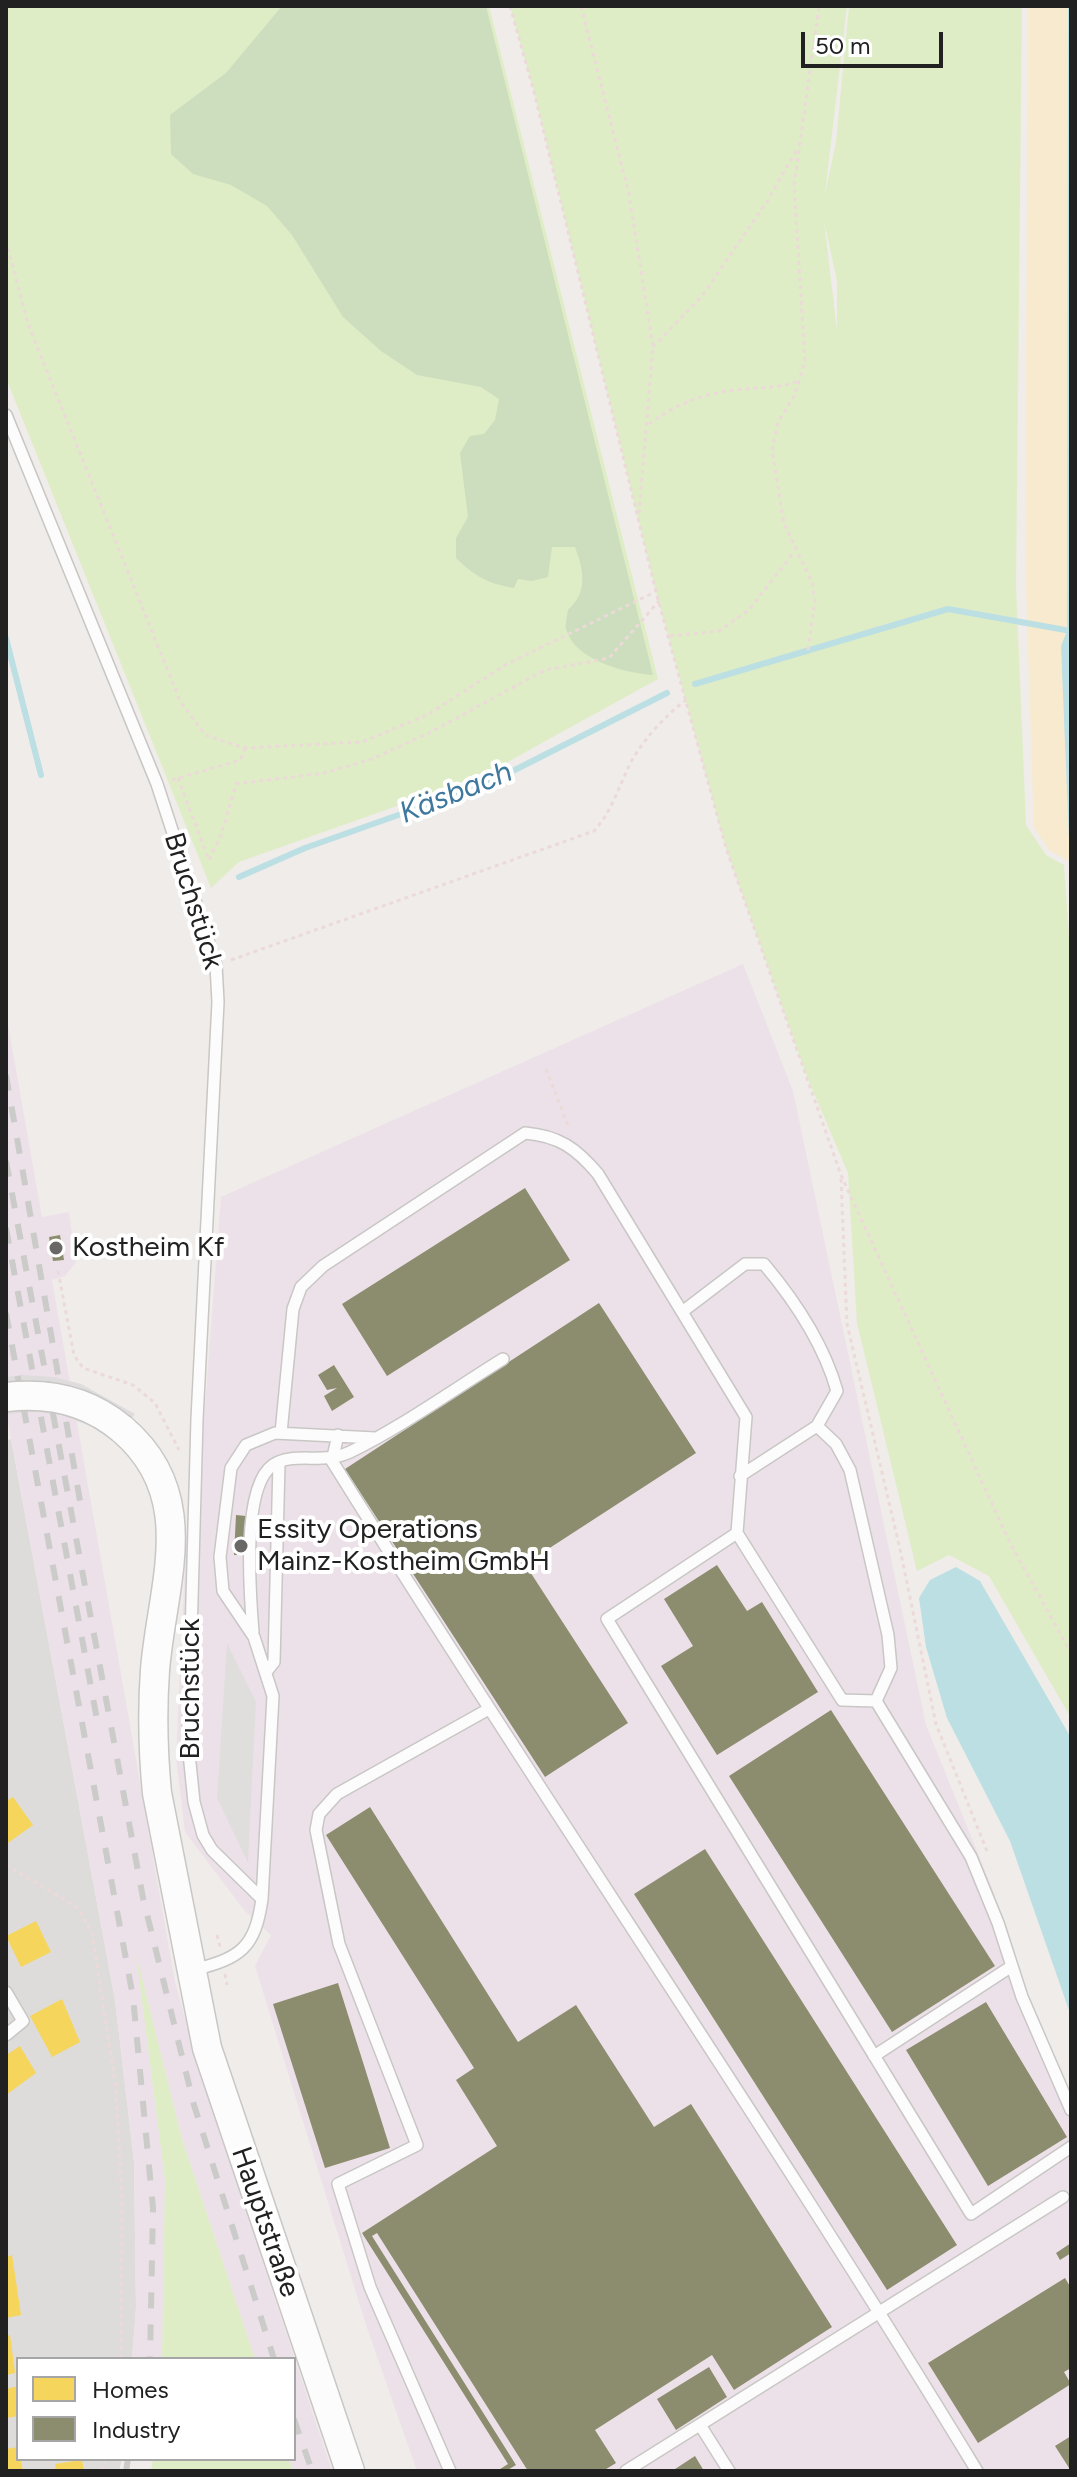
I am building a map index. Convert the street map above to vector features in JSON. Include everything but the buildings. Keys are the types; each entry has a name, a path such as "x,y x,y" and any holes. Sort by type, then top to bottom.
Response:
{"street":[{"name":"Hauptstraße","path":"6,1397 48,1396 93,1409 122,1429 146,1455 159,1476 172,1521 172,1556 155,1672 153,1751 157,1793 190,1970 207,2048 350,2471"}],"lane":[{"name":"Bruchstück","path":"6,415 157,784 216,965 218,1002 197,1419 188,1744 194,1802 203,1835 212,1850 262,1899"},
{"path":"281,1433 293,1309 301,1287 312,1276 525,1133 551,1135 577,1150 598,1174 746,1417 737,1533 842,1700 876,1701"},
{"path":"682,1312 745,1264 764,1264 783,1288 830,1365 837,1391 817,1426 740,1476"},
{"path":"190,1970 223,1963 247,1947 258,1930 273,1696 254,1637 249,1582 252,1523 262,1478 288,1459 332,1461 503,1359"},
{"path":"817,1426 836,1444 850,1470 888,1635 891,1668 876,1701"},
{"path":"254,1637 223,1591 220,1557 231,1468 246,1445 281,1433 375,1438"},
{"path":"338,1435 332,1461 487,1710 880,2312 977,2471"},
{"path":"266,1672 274,1662 279,1463"},
{"path":"737,1533 607,1619 971,2214 1071,2147"},
{"path":"876,1701 971,1857 1071,2110"},
{"path":"450,2471 370,2287 338,2184 417,2145 339,1944 316,1830 319,1814 337,1794 487,1710"},
{"path":"874,2056 1012,1966"},
{"path":"6,1992 23,2021 6,2035"},
{"path":"626,2471 1063,2197"},
{"path":"700,2425 729,2471"}],"path":[{"path":"510,6 534,92 656,592 678,663 726,848 841,1175 1010,1543 1071,1653"},
{"path":"581,6 629,194 653,347 639,517"},
{"path":"808,650 815,601 812,582 784,524 772,450 778,422 799,381 805,361 794,218 799,146 819,6"},
{"path":"653,347 702,296 768,200 799,146"},
{"path":"6,240 28,324 180,701 205,735 245,748 362,742 427,715 507,664 656,592"},
{"path":"649,424 675,405 734,390 783,387 799,381"},
{"path":"670,636 719,631 749,610 795,551"},
{"path":"178,778 209,860 221,835 236,784 324,773 372,759 429,733 545,670 609,658 659,601"},
{"path":"216,965 594,831 616,800 634,756 665,716 688,702"},
{"path":"157,784 240,760 245,748"},
{"path":"546,1069 577,1150"},
{"path":"841,1175 847,1324 900,1549 936,1724 989,1857"},
{"path":"58,1271 74,1355 83,1368 133,1385 155,1403 176,1447 197,1469"},
{"path":"6,1865 78,1908 92,1933 116,2089 122,2203 121,2357"}],"shaded area":[{"path":"743,964 793,1091 926,1725 992,1888 1024,1984 1071,2094 1071,2471 417,2471 366,2325 255,1966 271,1935 244,1910 185,1832 176,1758 189,1480 206,1393 221,1197"},
{"path":"6,1013 42,1217 69,1212 76,1262 65,1276 52,1280 175,1982 206,2091 294,2357 254,2357 182,2139 138,1964 165,2180 164,2312 162,2357 132,2357 136,2308 134,2161 115,2000 6,1412"},
{"path":"11,1439 115,2000 134,2161 136,2308 132,2357 16,2357 16,2461 122,2461 119,2471 6,2471 6,1441"},
{"path":"227,1643 256,1702 248,1863 217,1798"},
{"path":"296,2362 332,2471 293,2471 290,2461 296,2461"}],"green space":[{"path":"6,6 489,6 658,679 484,775 239,862 211,888 6,378"},
{"path":"282,6 486,6 653,675 603,663 590,657 571,640 566,627 568,610 579,596 582,581 581,564 575,547 552,547 548,577 532,581 518,579 514,588 482,578 456,558 456,538 468,517 460,453 470,436 484,434 495,420 499,399 481,387 417,375 381,351 343,317 292,235 267,206 231,185 193,174 171,154 170,115 226,73"},
{"path":"510,6 847,6 825,194 836,142 849,6 1022,6 1016,585 1026,825 1046,855 1064,865 1071,966 1071,1718 989,1576 949,1555 917,1571 857,1323 848,1173 807,1077 726,848 656,592 534,92","holes":["824,221 837,281 837,330"]},
{"path":"136,1954 182,2139 254,2357 162,2357 165,2180"},
{"path":"153,2461 290,2461 293,2471 151,2471"}],"sand":[{"path":"1028,6 1068,6 1067,631 1061,646 1070,862 1049,850 1034,827 1025,559"}],"water":[{"path":"1068,6 1071,6 1071,888 1061,646 1067,631"},
{"path":"956,1567 980,1581 1071,1738 1071,2016 1010,1841 947,1718 926,1647 919,1598 930,1580"}],"pier":[{"path":"6,1377 54,1377 81,1384 135,1414 113,1441 92,1427 62,1415 36,1412 6,1414"}],"waterway":[{"name":"Käsbach","path":"695,684 948,609 1071,631"},
{"path":"6,638 41,775"},
{"name":"Käsbach","path":"239,877 305,848 489,783 667,693"}],"railway":[{"path":"6,1075 80,1501"},
{"path":"6,1161 143,1898 194,2105 273,2357"},
{"path":"6,1228 98,1725"},
{"path":"6,1313 133,1997 153,2208 150,2357"},
{"path":"296,2425 312,2471"},
{"path":"126,2471 128,2461"}],"place":[{"name":"Kostheim Kf","path":"56,1248"},
{"name":"Essity Operations Mainz-Kostheim GmbH","path":"241,1546"}]}
